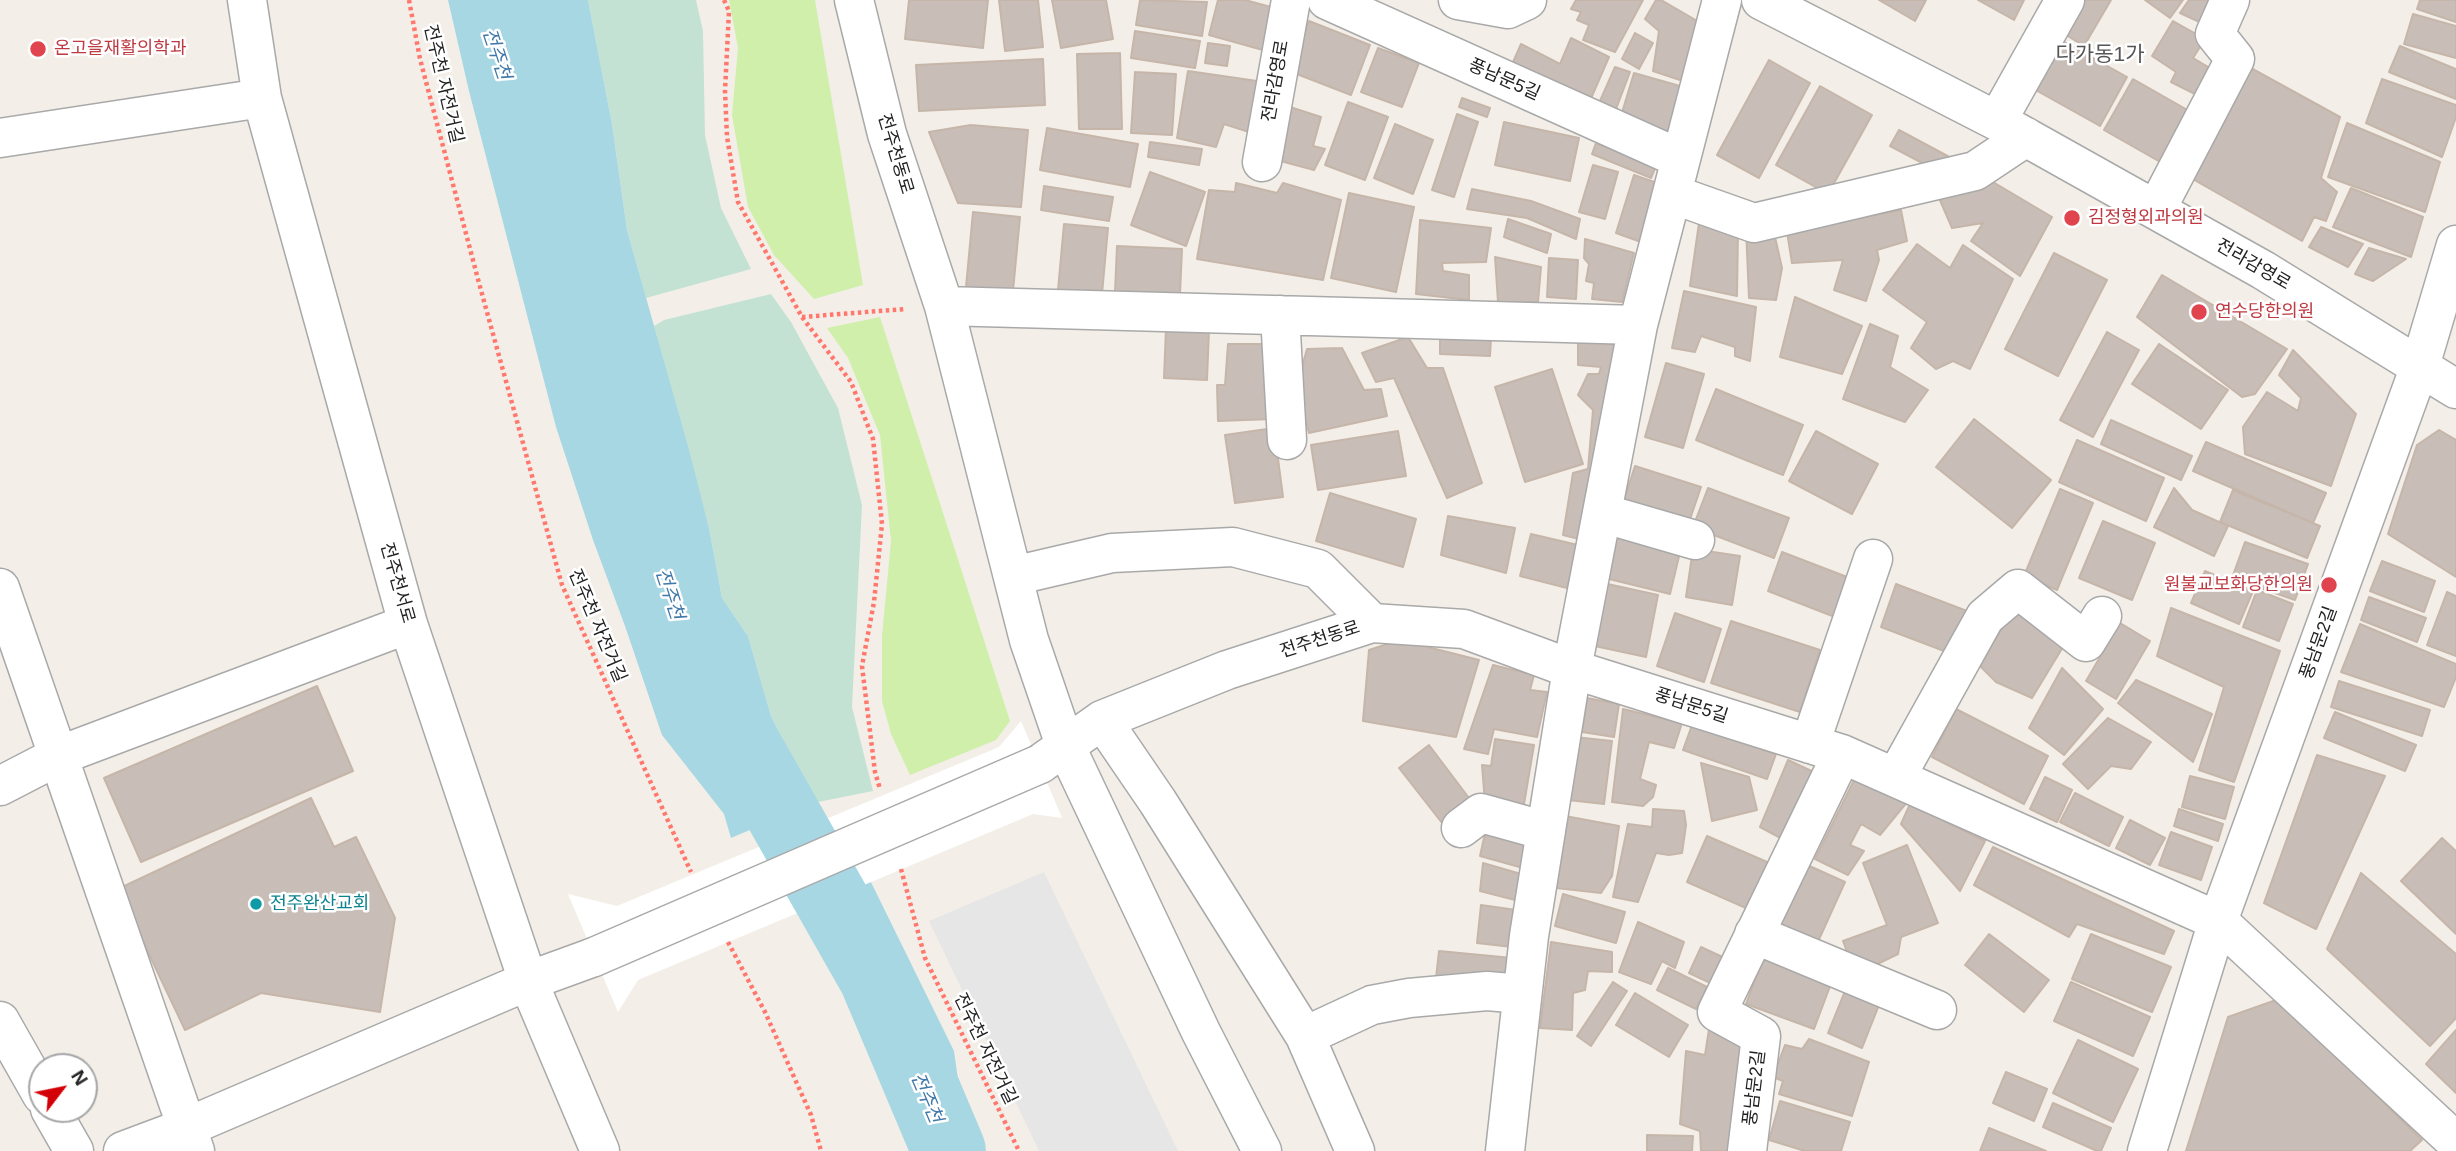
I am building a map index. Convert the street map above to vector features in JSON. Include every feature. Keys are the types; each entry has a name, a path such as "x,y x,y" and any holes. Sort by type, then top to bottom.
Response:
{"street":[{"name":"전주천서로","path":"247,0 262,98 408,624 528,981 600,1151"},
{"name":"전주천동로","path":"855,0 887,134 944,306 1029,640 1052,755 1262,1151"},
{"name":"전라감영로","path":"1262,162 1291,0"},
{"name":"풍남문5길","path":"1327,0 1676,177 1754,223 1975,171 2011,129"},
{"path":"1458,0 1508,9 1527,0"},
{"path":"1505,1151 1522,994 1572,668 1638,325 1722,0"},
{"name":"전라감영로","path":"1761,0 2011,129 2156,210 2263,270 2456,389"},
{"path":"2011,129 2064,0"},
{"path":"2156,210 2235,59 2216,34 2230,0"},
{"path":"0,138 262,98"},
{"name":"풍남문2길","path":"2147,1151 2218,921 2420,366 2456,245"},
{"path":"944,306 1638,325"},
{"path":"1280,315 1286,440"},
{"path":"1602,513 1695,540"},
{"name":"전주천동로","path":"1013,576 1112,553 1233,547 1318,569 1372,623 1227,670 1102,720 1052,755"},
{"name":"풍남문2길","path":"1747,1151 1761,1036 1717,1012 1754,934 1826,749 1873,559"},
{"path":"0,588 191,1139"},
{"path":"1896,778 1985,617 2018,589 2086,642 2102,616"},
{"name":"풍남문5길","path":"1372,623 1464,629 1572,668 1826,749"},
{"path":"0,786 58,756 408,624"},
{"path":"1102,720 1158,802 1305,1036 1355,1151"},
{"path":"1826,749 2218,921 2456,1142"},
{"path":"124,1151 191,1139 528,981 594,957 1052,755"},
{"path":"1461,828 1481,813 1546,831"},
{"path":"1754,934 1937,1010"},
{"path":"1305,1036 1372,1005 1409,998 1487,991 1522,994"},
{"path":"0,1021 28,1070"},
{"path":"58,1123 74,1151"}],"path":[{"name":"전주천 자전거길","path":"409,0 420,58 478,283 562,585 692,874"},
{"path":"724,0 729,11 725,91 727,137 738,202 802,317 851,382 873,439 882,524 874,602 862,666 875,772 882,799"},
{"path":"802,317 944,306"},
{"name":"전주천 자전거길","path":"900,865 925,958 1019,1151"},
{"path":"723,932 770,1024 811,1115 821,1151"}],"green space":[{"path":"588,0 696,0 703,31 705,135 721,208 751,269 646,298 627,230 612,124"},
{"path":"729,0 815,0 863,285 814,299 774,255 748,207 732,115 738,48"},
{"path":"771,294 791,322 838,408 862,505 852,707 873,791 813,803 771,716 748,636 722,598 709,528 654,326 664,320"},
{"path":"880,317 1010,721 996,740 910,775 891,734 882,701 882,636 891,541 880,435 848,358 827,328"}],"shaded area":[{"path":"1044,872 1178,1151 1039,1151 929,921"}],"water":[{"path":"448,0 588,0 612,124 627,230 689,450 709,528 722,598 748,636 771,716 813,803 731,838 724,814 662,735 593,540 556,427"},
{"path":"865,870 954,1051 968,1151 931,1151 899,1053 880,1009 835,939 795,897"}],"pier":[{"path":"1021,721 1062,818 1033,814 638,980 618,1012 568,894 617,906 999,747"}],"building":[{"path":"909,0 988,0 983,48 905,39"},
{"path":"999,0 1038,0 1043,47 1005,51"},
{"path":"1052,0 1106,0 1113,39 1061,48"},
{"path":"1140,0 1207,2 1202,36 1136,25"},
{"path":"1218,0 1245,0 1282,10 1270,52 1209,35"},
{"path":"1576,0 1643,0 1615,52 1583,40 1589,25 1577,20 1581,12 1571,9"},
{"path":"1656,0 1661,0 1699,22 1692,84 1653,71 1659,31 1645,19"},
{"path":"1879,0 1926,0 1915,21"},
{"path":"1978,0 2024,0 2014,20"},
{"path":"2075,0 2111,0 2084,46 2058,30"},
{"path":"2145,0 2183,0 2170,18"},
{"path":"2189,0 2224,0 2206,25 2180,13"},
{"path":"2420,0 2456,0 2456,22 2417,9"},
{"path":"2413,14 2456,26 2456,58 2404,44"},
{"path":"1309,21 1370,45 1351,95 1289,71"},
{"path":"2173,21 2205,39 2193,58 2215,71 2201,97 2171,82 2176,72 2152,56"},
{"path":"1135,31 1200,41 1195,68 1131,58"},
{"path":"1635,33 1653,43 1639,69 1622,59"},
{"path":"1571,38 1609,57 1589,103 1510,69 1521,44 1560,64"},
{"path":"2059,39 2127,77 2100,126 2032,88"},
{"path":"1208,43 1230,46 1227,66 1205,63"},
{"path":"2400,46 2456,69 2456,99 2389,72"},
{"path":"1378,48 1419,63 1402,107 1361,92"},
{"path":"1120,53 1122,129 1079,129 1077,54"},
{"path":"1043,59 1045,105 919,111 916,65"},
{"path":"1769,60 1810,83 1759,178 1717,155"},
{"path":"1615,67 1630,72 1613,117 1596,110"},
{"path":"2249,67 2340,117 2321,178 2337,192 2326,221 2314,217 2302,241 2189,177"},
{"path":"1188,71 1264,82 1249,132 1224,124 1216,147 1177,138"},
{"path":"1135,72 1176,74 1172,135 1131,133"},
{"path":"1634,73 1694,90 1685,128 1661,138 1621,116"},
{"path":"2133,79 2191,112 2162,163 2104,130"},
{"path":"2382,79 2456,105 2456,117 2442,157 2366,123"},
{"path":"1820,86 1872,115 1828,194 1776,165"},
{"path":"1462,98 1490,108 1487,117 1459,107"},
{"path":"1348,102 1388,117 1365,180 1325,165"},
{"path":"1287,106 1321,117 1313,146 1325,149 1314,170 1273,159"},
{"path":"1457,114 1478,122 1454,197 1432,190"},
{"path":"1504,122 1579,138 1570,181 1495,165"},
{"path":"2347,123 2440,162 2425,212 2328,177"},
{"path":"1395,124 1433,140 1413,194 1374,178"},
{"path":"971,125 1028,130 1021,207 958,203 929,132"},
{"path":"1047,128 1138,144 1130,187 1040,170"},
{"path":"1899,130 1955,160 1947,176 1890,146"},
{"path":"1150,142 1202,149 1199,165 1148,157"},
{"path":"1596,143 1656,166 1651,178 1592,154"},
{"path":"1593,165 1618,172 1605,219 1579,212"},
{"path":"1150,172 1205,192 1186,246 1131,225"},
{"path":"1634,175 1660,184 1641,242 1616,233"},
{"path":"1993,182 2052,217 2020,276 1971,241 1983,223 1952,228 1939,198"},
{"path":"1236,183 1277,193 1283,183 1341,200 1323,280 1197,259 1209,190 1235,192"},
{"path":"1044,186 1113,197 1109,221 1041,210"},
{"path":"2351,188 2423,217 2411,257 2333,227"},
{"path":"1472,189 1531,201 1580,219 1576,239 1527,218 1467,209"},
{"path":"1349,193 1414,207 1396,292 1331,278"},
{"path":"1901,210 1907,241 1877,250 1879,260 1866,301 1834,290 1843,260 1792,263 1787,232"},
{"path":"973,212 1020,217 1013,291 966,287"},
{"path":"1508,219 1551,234 1547,253 1504,237"},
{"path":"1420,220 1491,228 1486,262 1442,263 1443,271 1469,275 1469,300 1416,294"},
{"path":"1699,223 1738,229 1737,296 1690,286"},
{"path":"1064,224 1108,228 1102,294 1058,290"},
{"path":"2321,227 2363,244 2348,267 2309,247"},
{"path":"1773,228 1782,268 1776,300 1749,298 1746,229"},
{"path":"1585,239 1634,253 1622,302 1592,299 1594,283 1586,281 1589,264 1584,258"},
{"path":"1917,244 1950,268 1963,245 2013,279 1970,369 1953,361 1936,369 1911,348 1927,322 1883,290"},
{"path":"1117,246 1182,249 1180,294 1115,292"},
{"path":"2369,248 2406,259 2373,281 2355,274"},
{"path":"2054,253 2107,280 2058,376 2005,349"},
{"path":"1495,257 1541,267 1538,302 1498,302"},
{"path":"1549,258 1578,260 1576,299 1547,297"},
{"path":"2162,275 2287,349 2255,394 2242,397 2137,317"},
{"path":"1684,291 1756,307 1750,361 1735,356 1735,347 1701,336 1695,352 1672,348"},
{"path":"1795,297 1862,326 1842,374 1780,357"},
{"path":"1870,324 1898,336 1890,367 1928,390 1905,422 1843,399"},
{"path":"1166,328 1209,330 1207,380 1164,378"},
{"path":"2107,332 2139,350 2093,437 2060,420"},
{"path":"1578,336 1626,348 1579,539 1563,535 1573,473 1588,469 1593,410 1578,395 1588,374 1599,374 1601,367 1578,365"},
{"path":"1408,337 1427,368 1443,368 1482,483 1447,498 1394,378 1376,382 1362,353"},
{"path":"1440,337 1491,338 1490,356 1440,354"},
{"path":"1228,344 1268,344 1273,419 1218,421 1217,385 1225,385"},
{"path":"2159,344 2228,390 2201,429 2132,384"},
{"path":"1342,348 1364,390 1381,389 1387,416 1309,433 1300,401 1300,374 1307,349"},
{"path":"2293,350 2356,414 2331,486 2245,454 2243,427 2267,392 2298,411 2301,398 2279,375"},
{"path":"1666,363 1704,374 1683,448 1645,437"},
{"path":"1552,369 1583,464 1525,482 1495,387"},
{"path":"1716,389 1803,425 1783,475 1696,440"},
{"path":"1974,419 2051,480 2012,528 1936,467"},
{"path":"2111,420 2192,456 2181,480 2101,444"},
{"path":"1274,428 1283,497 1235,503 1225,435"},
{"path":"2439,430 2456,440 2456,577 2388,534 2417,445"},
{"path":"1398,431 1406,476 1318,490 1311,445"},
{"path":"1816,431 1878,464 1852,514 1789,481"},
{"path":"2077,440 2164,478 2146,521 2059,482"},
{"path":"2206,442 2326,493 2313,523 2193,471"},
{"path":"1635,466 1701,487 1687,528 1622,506"},
{"path":"1708,488 1789,518 1774,558 1693,527"},
{"path":"2174,488 2192,510 2228,526 2214,556 2154,527"},
{"path":"2060,489 2093,503 2057,590 2024,576"},
{"path":"2233,490 2320,526 2307,558 2220,522"},
{"path":"1330,493 1416,519 1403,567 1316,541"},
{"path":"1448,516 1515,528 1506,573 1441,555"},
{"path":"2103,521 2155,543 2132,600 2079,578"},
{"path":"1616,532 1681,548 1670,594 1605,578"},
{"path":"1531,534 1578,545 1567,588 1520,576"},
{"path":"2245,542 2308,564 2295,600 2232,578"},
{"path":"1693,549 1740,556 1732,605 1686,597"},
{"path":"1782,552 1855,580 1840,619 1768,591"},
{"path":"2382,561 2435,581 2424,612 2370,591"},
{"path":"2205,571 2253,591 2239,624 2191,603"},
{"path":"1603,583 1658,595 1646,657 1590,645"},
{"path":"1896,584 1967,611 1952,654 1881,627"},
{"path":"2257,590 2293,604 2279,641 2243,627"},
{"path":"2447,592 2456,596 2456,656 2427,645"},
{"path":"2369,597 2426,618 2417,642 2361,620"},
{"path":"2171,608 2280,651 2234,782 2199,770 2224,687 2157,656"},
{"path":"2014,610 2066,642 2032,698 1996,682 1979,665"},
{"path":"1675,613 1721,629 1704,682 1657,666"},
{"path":"1731,621 1820,650 1800,712 1711,683"},
{"path":"2120,623 2150,641 2116,699 2086,681"},
{"path":"2360,624 2456,664 2456,677 2444,707 2341,672"},
{"path":"1400,640 1479,660 1456,737 1363,721 1369,650"},
{"path":"1493,665 1534,675 1530,690 1547,692 1537,737 1494,729 1488,754 1464,749"},
{"path":"2062,668 2103,709 2064,755 2029,728"},
{"path":"2136,680 2212,714 2193,762 2118,703"},
{"path":"2339,681 2430,710 2422,736 2331,707"},
{"path":"317,686 353,771 141,862 104,778"},
{"path":"1587,698 1619,704 1614,737 1582,732"},
{"path":"1623,709 1682,723 1674,748 1649,742 1640,779 1656,785 1653,797 1643,806 1612,802"},
{"path":"1956,709 2048,756 2024,804 1932,757"},
{"path":"2335,712 2416,745 2405,771 2324,738"},
{"path":"2108,718 2151,742 2131,769 2111,766 2088,789 2063,764"},
{"path":"1692,725 1776,754 1767,779 1683,750"},
{"path":"1575,737 1612,741 1604,804 1568,800"},
{"path":"1495,739 1534,745 1523,810 1485,803 1482,765 1491,766"},
{"path":"1429,745 1475,806 1446,828 1399,768"},
{"path":"2317,755 2385,776 2316,929 2264,903"},
{"path":"1788,760 1820,775 1788,842 1760,827"},
{"path":"1701,763 1749,777 1757,810 1712,821"},
{"path":"2190,776 2234,787 2225,819 2182,807"},
{"path":"2045,777 2072,790 2057,822 2030,809"},
{"path":"1854,780 1908,801 1880,835 1861,824 1850,845 1864,851 1848,875 1815,859"},
{"path":"2075,793 2123,817 2109,846 2060,822"},
{"name":"전주완산교회","path":"311,798 334,847 356,837 395,918 380,1012 261,993 185,1030 118,889"},
{"path":"1910,804 1985,841 1960,891 1901,824"},
{"path":"1653,809 1684,811 1686,825 1682,853 1656,853 1638,902 1613,897 1628,824 1652,827"},
{"path":"2179,809 2223,824 2218,841 2174,826"},
{"path":"1565,816 1619,826 1612,876 1601,893 1556,888"},
{"path":"2130,820 2165,838 2150,865 2116,848"},
{"path":"1486,829 1526,840 1523,868 1480,856"},
{"path":"2171,832 2212,847 2201,880 2159,865"},
{"path":"1707,836 1774,865 1755,912 1687,882"},
{"path":"2442,838 2456,851 2456,934 2401,881"},
{"path":"1907,845 1938,923 1901,937 1898,954 1867,969 1851,963 1843,941 1887,925 1863,863"},
{"path":"1993,847 2174,931 2164,954 2077,924 2069,937 1974,885"},
{"path":"1483,863 1521,874 1519,901 1480,891"},
{"path":"1805,864 1845,882 1816,946 1775,928"},
{"path":"2361,873 2456,954 2456,1018 2430,1046 2327,949"},
{"path":"1563,894 1625,912 1616,943 1555,926"},
{"path":"1481,905 1516,910 1512,947 1477,943"},
{"path":"1638,922 1684,942 1675,968 1662,961 1651,984 1619,972"},
{"path":"1989,934 2049,980 2024,1012 1965,965"},
{"path":"2091,934 2171,967 2152,1012 2072,979"},
{"path":"1551,942 1612,952 1612,972 1588,971 1585,990 1573,993 1572,1030 1540,1028"},
{"path":"1701,947 1731,961 1719,987 1689,973"},
{"path":"1439,951 1512,958 1510,984 1436,978"},
{"path":"1764,955 1832,981 1814,1029 1746,1004"},
{"path":"1668,968 1707,987 1696,1009 1657,990"},
{"path":"1613,982 1627,991 1591,1046 1577,1036"},
{"path":"2071,982 2150,1017 2133,1056 2054,1021"},
{"path":"1847,986 1881,1000 1862,1048 1828,1033"},
{"path":"1635,993 1688,1025 1669,1057 1616,1025"},
{"path":"2279,999 2422,1140 2410,1151 2186,1151 2228,1017"},
{"path":"1710,1023 1750,1046 1739,1151 1701,1151 1700,1131 1680,1124 1686,1051 1705,1055"},
{"path":"2456,1030 2456,1093 2426,1064"},
{"path":"1809,1039 1869,1062 1852,1116 1779,1094 1783,1081 1773,1077 1785,1045 1802,1049"},
{"path":"2078,1040 2138,1069 2113,1122 2053,1093"},
{"path":"2006,1072 2047,1089 2034,1121 1993,1103"},
{"path":"1780,1101 1850,1122 1841,1151 1805,1151 1769,1140"},
{"path":"2053,1103 2111,1128 2101,1151 2043,1127"},
{"path":"1989,1128 2046,1151 1980,1151"},
{"path":"1647,1135 1693,1136 1692,1151 1647,1151"}],"waterway":[{"name":"전주천","path":"733,726 876,978 949,1151"}],"place":[{"name":"온고을재활의학과","path":"38,49"},
{"name":"김정형외과의원","path":"2072,218"},
{"name":"연수당한의원","path":"2199,312"},
{"name":"원불교보화당한의원","path":"2329,585"},
{"name":"전주완산교회","path":"256,904"}],"district":[{"name":"다가동1가","path":"2100,55"}]}
